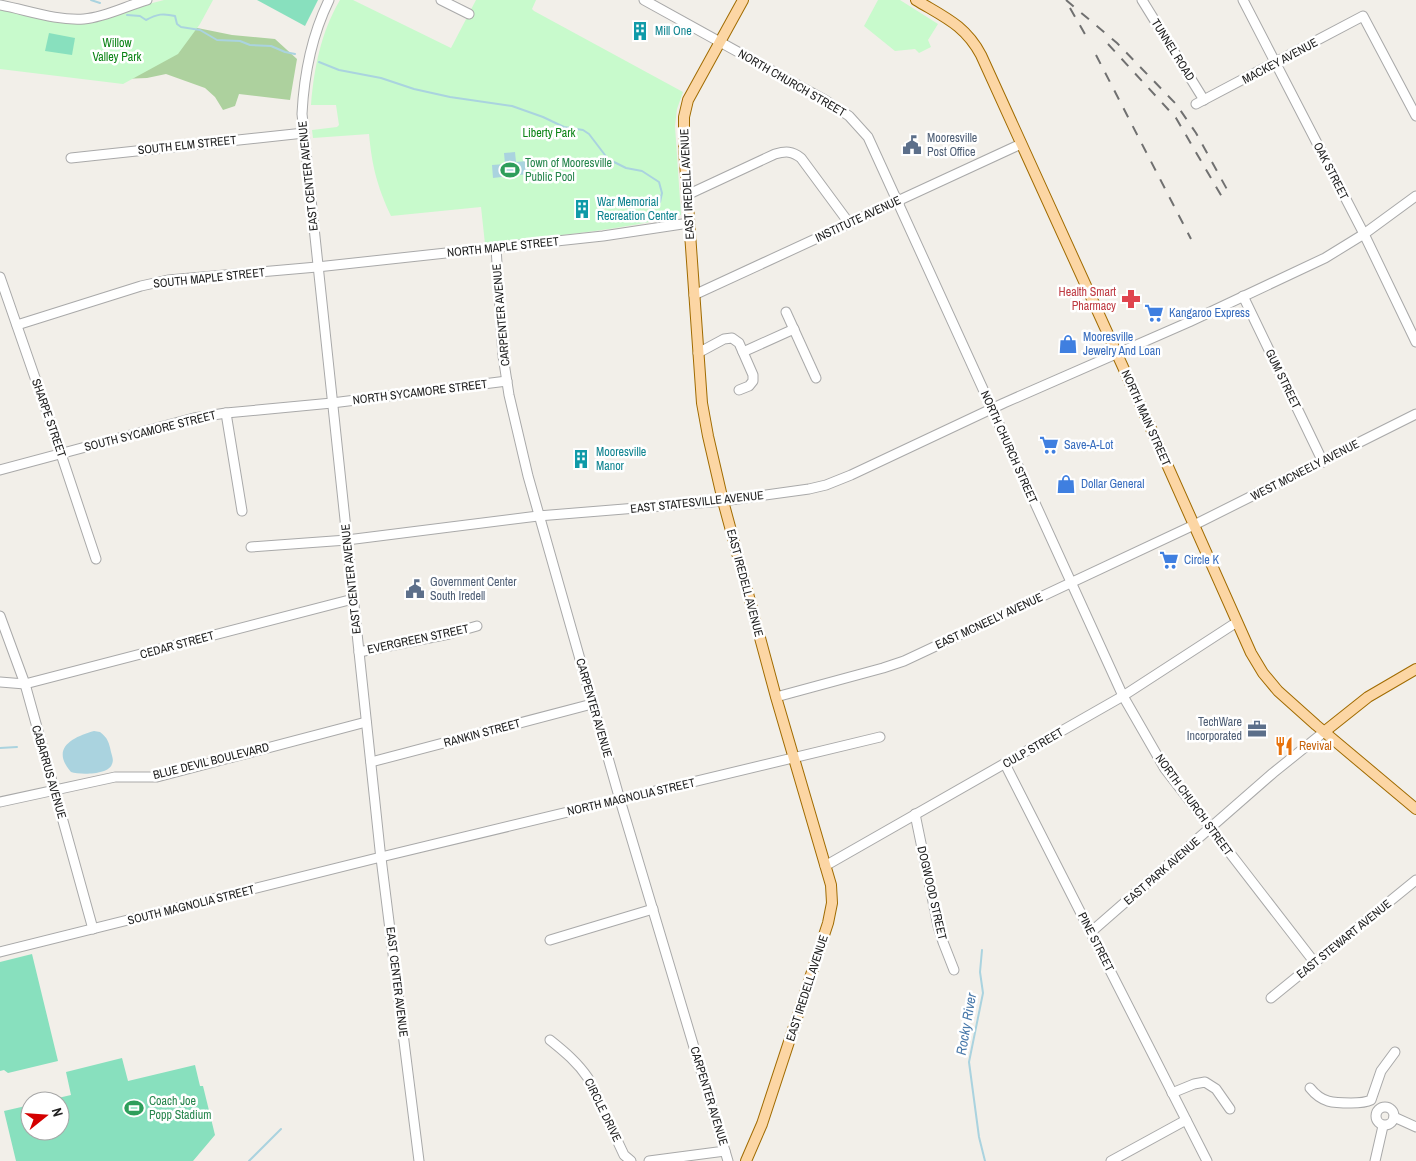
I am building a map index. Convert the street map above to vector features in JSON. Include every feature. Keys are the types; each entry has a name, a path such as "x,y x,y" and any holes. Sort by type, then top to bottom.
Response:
{"main road":[{"name":"EAST IREDELL AVENUE","path":"743,0 693,89 684,117 683,134 702,403 723,501 776,698 831,885 832,903 828,923 762,1124 746,1161"},
{"name":"NORTH MAIN STREET","path":"916,0 962,28 973,40 1117,353 1251,653 1263,673 1278,691 1324,732 1416,809"},
{"path":"1324,732 1368,696 1416,668"}],"street":[{"path":"0,5 60,17 84,19 102,16 147,0"},
{"name":"EAST CENTER AVENUE","path":"329,0 313,38 306,68 302,114 381,857 419,1161"},
{"path":"440,0 469,14"},
{"name":"NORTH CHURCH STREET","path":"644,0 824,100 849,116 868,136 1123,696 1165,769 1315,964"},
{"name":"TUNNEL ROAD","path":"1142,0 1200,102"},
{"name":"OAK STREET","path":"1243,0 1364,234 1416,342"},
{"name":"MACKEY AVENUE","path":"1200,102 1364,16 1416,116"},
{"name":"SOUTH ELM STREET","path":"71,158 304,133"},
{"name":"INSTITUTE AVENUE","path":"694,295 1021,144"},
{"path":"687,195 775,154 786,151 794,153 801,158 850,223"},
{"name":"EAST STATESVILLE AVENUE","path":"250,547 347,540 538,516 723,501 826,485 992,408 1189,322 1325,258 1364,234 1416,196"},
{"name":"NORTH MAPLE STREET","path":"317,267 602,236 689,223"},
{"name":"CARPENTER AVENUE","path":"496,248 503,356 518,436 538,516 620,800 728,1161"},
{"name":"SOUTH MAPLE STREET","path":"17,325 141,286 168,280 317,267"},
{"name":"SHARPE STREET","path":"0,276 96,559"},
{"name":"GUM STREET","path":"1243,296 1324,462"},
{"path":"786,312 816,378"},
{"path":"743,352 794,329"},
{"path":"698,353 724,339 732,338 739,343 753,374 753,381 749,386 739,390"},
{"name":"NORTH SYCAMORE STREET","path":"332,403 507,381"},
{"name":"SOUTH SYCAMORE STREET","path":"0,470 194,418 226,413 332,403"},
{"path":"226,413 242,511"},
{"name":"WEST MCNEELY AVENUE","path":"1194,525 1324,462 1416,414"},
{"name":"EAST MCNEELY AVENUE","path":"776,698 904,661 1194,525"},
{"name":"CEDAR STREET","path":"0,682 25,684 353,600"},
{"name":"CABARRUS AVENUE","path":"0,616 25,684 93,929"},
{"name":"CULP STREET","path":"825,866 1123,696 1237,622"},
{"name":"EVERGREEN STREET","path":"359,652 449,634 477,626"},
{"name":"RANKIN STREET","path":"371,762 592,704"},
{"name":"BLUE DEVIL BOULEVARD","path":"0,802 115,777 157,777 366,722"},
{"name":"EAST PARK AVENUE","path":"1091,932 1273,773 1324,732"},
{"name":"NORTH MAGNOLIA STREET","path":"381,857 880,737"},
{"name":"PINE STREET","path":"1005,764 1207,1161"},
{"name":"DOGWOOD STREET","path":"915,814 942,942 954,970"},
{"name":"SOUTH MAGNOLIA STREET","path":"0,952 381,857"},
{"name":"EAST STEWART AVENUE","path":"1271,998 1416,880"},
{"path":"550,940 653,909"},
{"name":"CIRCLE DRIVE","path":"550,1040 575,1060 586,1074 624,1155 631,1161"},
{"path":"1372,1100 1381,1071 1395,1052"},
{"path":"1172,1093 1194,1084 1205,1082 1216,1089 1230,1109"},
{"path":"1310,1088 1320,1098 1332,1104 1361,1103 1372,1100"},
{"path":"1372,1100 1378,1109 1376,1118 1379,1124 1383,1126"},
{"path":"1378,1109 1390,1108 1394,1117 1416,1127"},
{"path":"1383,1126 1392,1122 1394,1117"},
{"path":"1111,1161 1186,1120"},
{"path":"1376,1161 1383,1126"},
{"path":"649,1161 725,1151"}],"green space":[{"name":"Willow Valley Park","path":"164,0 213,0 200,24 178,54 123,84 0,69 0,9 61,21"},
{"path":"257,0 318,0 305,26"},
{"name":"Liberty Park","path":"340,0 353,0 451,48 476,0 536,0 532,9 534,11 683,92 677,109 675,126 681,215 608,229 485,244 481,207 391,216 376,176 369,134 313,138 312,130 337,127 339,125 336,105 311,105 314,77 323,38"},
{"path":"878,0 900,0 938,24 928,40 931,47 919,53 915,49 895,51 864,26"},
{"path":"163,21 232,35 275,39 297,59 290,100 239,94 235,106 223,110 215,97 205,88 166,74 147,78 121,79"},
{"path":"49,33 75,38 72,55 45,51"},
{"path":"32,954 58,1061 8,1073 4,1070 0,1071 0,962"},
{"name":"Coach Joe Popp Stadium","path":"122,1058 128,1081 195,1065 200,1086 203,1086 215,1135 193,1161 16,1161 4,1111 20,1107 20,1141 70,1141 71,1095 66,1072"}],"water":[{"name":"Town of Mooresville Public Pool","path":"515,152 516,162 527,161 529,174 493,178 492,165 505,164 504,153"},
{"path":"94,731 100,732 108,741 113,758 110,768 87,774 71,772 65,764 64,750 72,740"}],"waterway":[{"path":"91,0 100,3"},
{"path":"127,15 140,16 146,20 160,15 175,16 177,24 181,27 200,30 217,40 240,41 250,45 271,46 295,54"},
{"path":"319,62 339,70 381,78 414,89 450,97 512,106 564,127 583,130 589,134 608,159 626,168 642,171 659,182 662,193 660,202"},
{"path":"0,748 17,747"},
{"name":"Rocky River","path":"982,950 980,972 983,993 969,1062 979,1137 985,1161"},
{"path":"249,1161 281,1129"}],"railway":[{"path":"1066,0 1117,43 1176,104 1196,133 1229,193"},
{"path":"1070,8 1086,36"},
{"path":"1108,44 1176,118 1222,197"},
{"path":"1096,55 1191,239"}],"place":[{"name":"Mill One","path":"640,31"},
{"name":"Mooresville Post Office","path":"912,145"},
{"name":"Town of Mooresville Public Pool","path":"510,170"},
{"name":"War Memorial Recreation Center","path":"582,209"},
{"name":"Health Smart Pharmacy","path":"1131,299"},
{"name":"Kangaroo Express","path":"1154,313"},
{"name":"Mooresville Jewelry And Loan","path":"1068,344"},
{"name":"Save-A-Lot","path":"1049,445"},
{"name":"Mooresville Manor","path":"581,459"},
{"name":"Dollar General","path":"1066,484"},
{"name":"Circle K","path":"1169,560"},
{"name":"Government Center South Iredell","path":"415,589"},
{"name":"TechWare Incorporated","path":"1257,729"},
{"name":"Revival","path":"1284,746"},
{"name":"Coach Joe Popp Stadium","path":"134,1108"}]}
